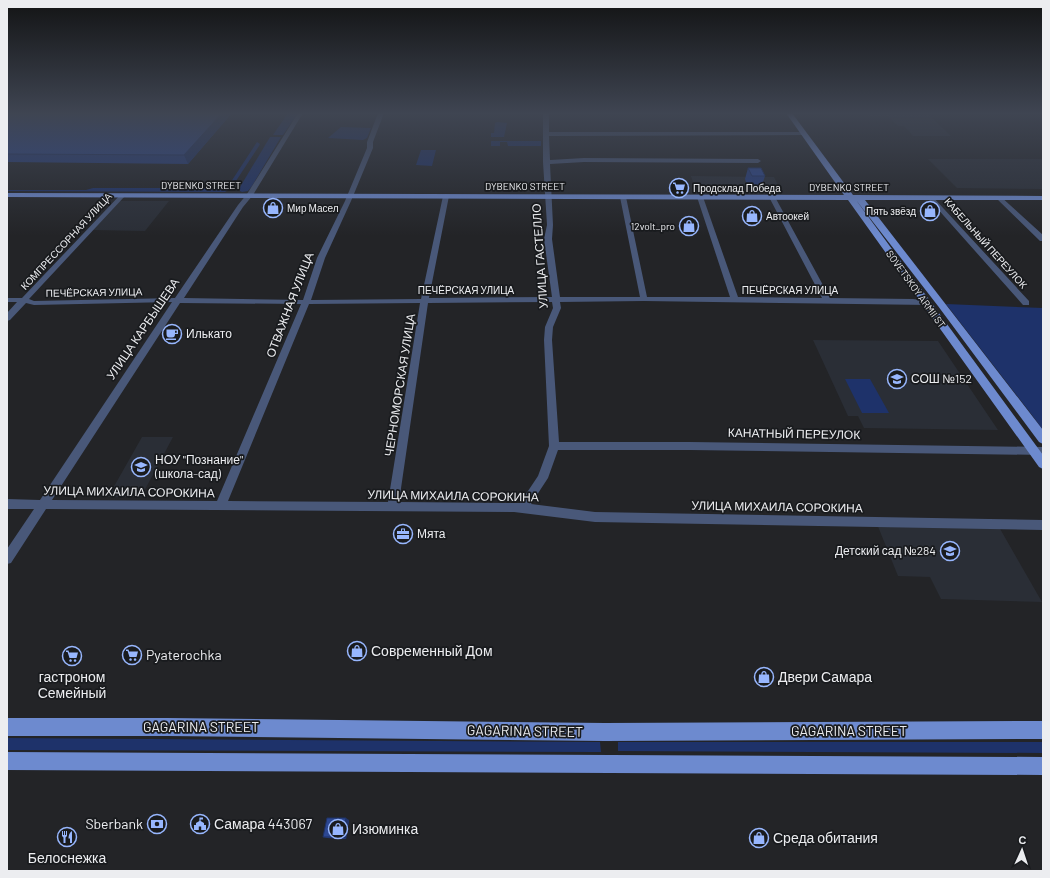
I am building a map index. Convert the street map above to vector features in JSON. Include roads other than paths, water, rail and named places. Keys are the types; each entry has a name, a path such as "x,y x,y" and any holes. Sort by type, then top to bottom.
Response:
{"main road":[{"name":"SOVETSKOY ARMII ST","path":"819,154 941,304 1043,439"},
{"name":"SOVETSKOY ARMII ST","path":"824,154 926,303 1038,451 1043,464"},
{"name":"DYBENKO STREET","path":"7,195 1043,198"},
{"path":"926,303 941,304"},
{"name":"GAGARINA STREET","path":"7,727 168,727 605,732 1043,730"},
{"path":"7,762 1043,766"}],"street":[{"name":"УЛИЦА КАРБЫШЕВА","path":"7,559 240,206 250,195 275,154"},
{"name":"ОТВАЖНАЯ УЛИЦА","path":"220,506 306,302 321,258 368,154"},
{"name":"УЛИЦА ГАСТЕЛЛО","path":"523,507 543,478 554,446 548,340 549,327 557,308 548,239 550,225 546,154"},
{"path":"546,162 758,161"},
{"name":"КОМПРЕССОРНАЯ УЛИЦА","path":"7,318 123,195"},
{"name":"ЧЕРНОМОРСКАЯ УЛИЦА","path":"393,507 425,300 446,196"},
{"path":"623,197 644,299"},
{"path":"700,197 735,299"},
{"path":"772,197 828,300"},
{"name":"КАБЕЛЬНЫЙ ПЕРЕУЛОК","path":"930,197 1026,303"},
{"path":"998,197 1043,239"},
{"name":"ПЕЧЁРСКАЯ УЛИЦА","path":"7,300 24,300 34,303 735,299 913,301 926,303"},
{"name":"КАНАТНЫЙ ПЕРЕУЛОК","path":"554,446 690,446 1038,451"},
{"name":"УЛИЦА МИХАИЛА СОРОКИНА","path":"7,504 523,507 595,517 1043,525"}],"place":[{"name":"Продсклад Победа","path":"679,188"},
{"name":"Мир Масел","path":"273,208"},
{"name":"Пять звёзд","path":"930,211"},
{"name":"Автоокей","path":"752,216"},
{"name":"12volt_pro","path":"689,226"},
{"name":"Илькато","path":"172,334"},
{"name":"СОШ №152","path":"897,379"},
{"name":"НОУ \"Познание\" (школа-сад)","path":"141,467"},
{"name":"Мята","path":"403,534"},
{"name":"Детский сад №284","path":"950,551"},
{"name":"Современный Дом","path":"357,651"},
{"name":"Pyaterochka","path":"132,655"},
{"name":"гастроном Семейный","path":"72,656"},
{"name":"Двери Самара","path":"764,677"},
{"name":"Sberbank","path":"157,824"},
{"name":"Самара 443067","path":"200,824"},
{"name":"Изюминка","path":"338,829"},
{"name":"Белоснежка","path":"67,837"},
{"name":"Среда обитания","path":"759,838"}]}
